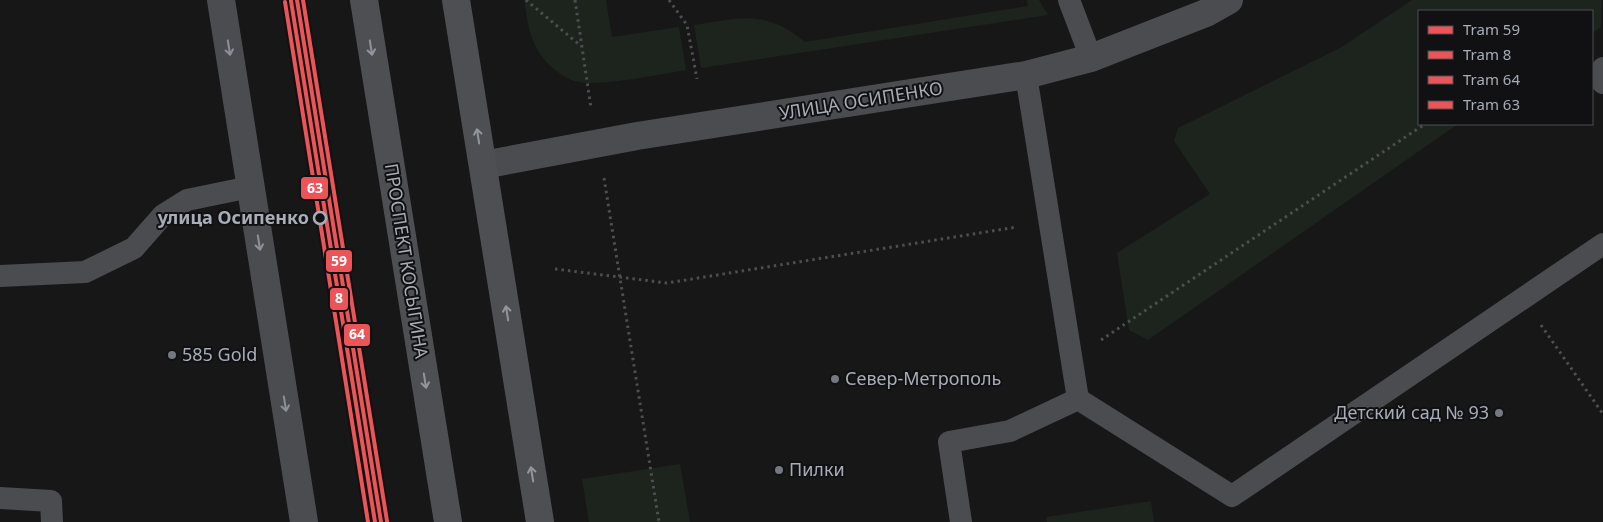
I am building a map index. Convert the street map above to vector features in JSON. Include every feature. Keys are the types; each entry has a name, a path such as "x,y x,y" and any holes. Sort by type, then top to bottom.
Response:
{"main road":[{"name":"ПРОСПЕКТ КОСЫГИНА","path":"364,0 448,522"},
{"path":"456,0 540,522"}],"street":[{"path":"221,0 304,522"},
{"name":"УЛИЦА ОСИПЕНКО","path":"483,165 598,144 1026,75 1091,58 1206,13 1229,0"}],"lane":[{"path":"1069,0 1091,58"},
{"path":"1603,68 1601,74 1603,84"},
{"path":"1026,75 1048,222 1078,399 1232,496 1603,244"},
{"path":"0,276 85,272 134,248 163,215 187,200 250,187"},
{"path":"961,522 949,442 1010,431 1078,399"},
{"path":"0,498 52,501 52,522"}],"path":[{"path":"526,0 582,47"},
{"path":"575,0 659,522"},
{"path":"669,0 687,25 697,79"},
{"path":"1069,348 1096,343 1423,125"},
{"path":"555,269 667,283 1048,222"},
{"path":"1522,298 1603,414"}],"shaded area":[{"path":"524,0 606,0 612,37 679,27 686,70 613,82 585,83 574,81 554,69 539,52 527,20"},
{"path":"1027,0 1039,0 1048,15 701,68 694,25 752,18 778,24 805,42 1028,6"},
{"path":"1412,0 1602,0 1601,27 1593,32 1593,10 1418,10 1418,125 1457,125 1148,340 1129,330 1117,253 1210,194 1174,141 1178,128 1340,48"},
{"path":"680,464 690,522 589,522 582,479"},
{"path":"1151,501 1154,522 1047,522 1046,517"}],"tram line":[{"name":"59","path":"297,0 381,522"},
{"name":"64","path":"303,0 387,521"},
{"name":"8","path":"291,1 375,522"},
{"name":"63","path":"285,2 368,522"}],"place":[{"name":"улица Осипенко","path":"320,218"},
{"name":"585 Gold","path":"172,355"},
{"name":"Север-Метрополь","path":"835,379"},
{"name":"Детский сад № 93","path":"1499,413"},
{"name":"Пилки","path":"779,470"}]}
